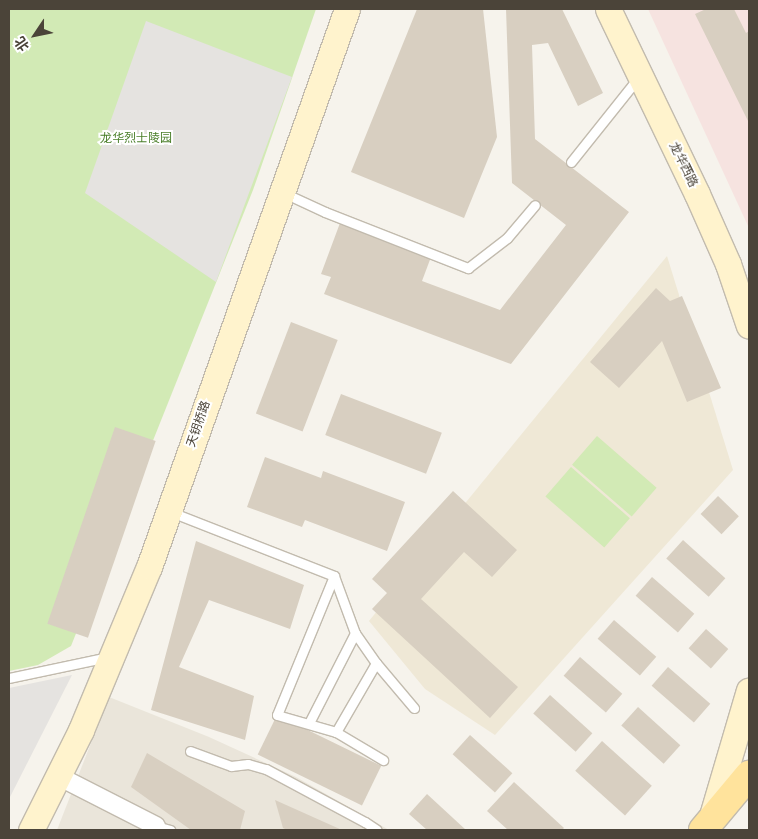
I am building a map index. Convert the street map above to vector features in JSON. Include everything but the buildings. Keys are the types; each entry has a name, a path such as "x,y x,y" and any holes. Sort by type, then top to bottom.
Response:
{"main road":[{"path":"707,825 749,775"}],"street":[{"name":"天钥桥路","path":"32,830 87,715 148,567 347,9"},
{"name":"龙华西路","path":"608,9 724,255 749,326"},
{"path":"707,825 749,690"},
{"path":"58,776 163,828"}],"lane":[{"path":"571,162 610,117 640,76"},
{"path":"281,192 325,212 468,268 507,238 535,205"},
{"path":"168,511 334,576 355,633 376,663 414,708"},
{"path":"334,576 277,715 336,732 384,760"},
{"path":"309,723 355,633"},
{"path":"9,678 111,656"},
{"path":"336,732 376,663"},
{"path":"190,751 230,766 248,764 266,770 366,822 377,830"}],"shaded area":[{"path":"648,9 749,9 749,228"},
{"path":"146,21 292,77 216,282 85,193"},
{"path":"667,256 733,470 495,735 425,689 369,621"},
{"path":"72,675 9,799 9,688"},
{"path":"109,697 209,737 296,777 389,830 57,830"}],"green space":[{"name":"龙华烈士陵园","path":"9,9 316,9 253,190 71,646 38,665 9,671"},
{"path":"597,436 657,488 632,517 572,465"},
{"path":"571,467 630,518 604,548 545,496"}]}
